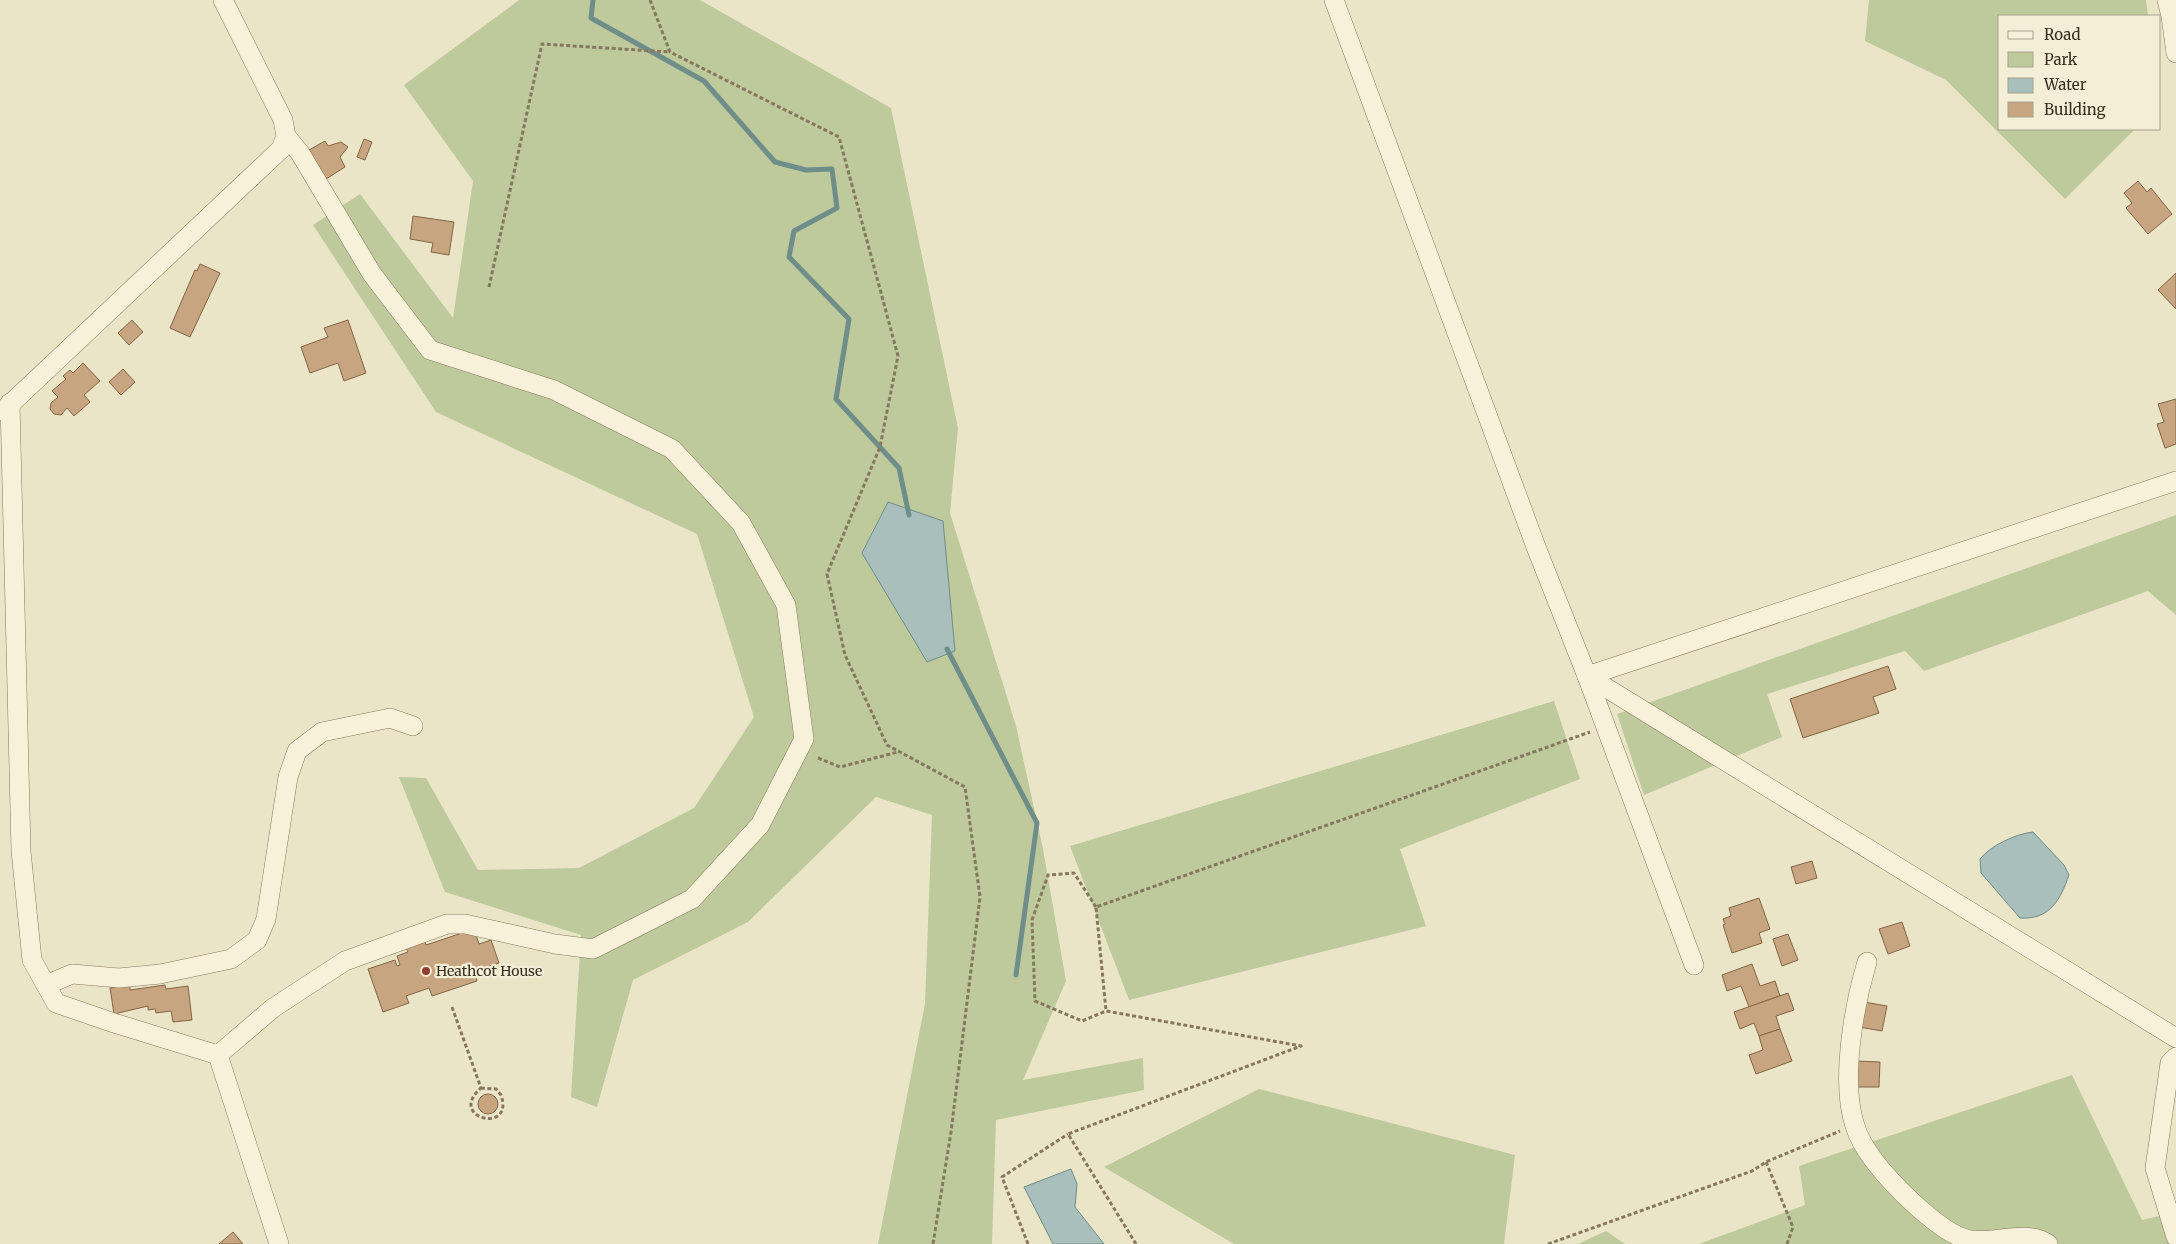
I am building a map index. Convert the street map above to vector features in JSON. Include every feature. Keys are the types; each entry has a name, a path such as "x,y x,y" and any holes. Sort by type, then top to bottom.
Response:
{"street":[{"path":"218,1055 273,1008 345,961 447,924 465,924 555,944 593,949 692,899 760,825 804,739 786,605 741,523 672,449 554,390 430,350 372,274 300,153 286,136 283,120 222,0"},
{"path":"1334,0 1536,547 1587,676 1604,727 1694,965"},
{"path":"2167,0 2176,53"},
{"path":"218,1055 56,1003 32,960 22,852 5,408 281,149 286,136"},
{"path":"1587,676 2176,481"},
{"path":"1587,676 2176,1038"},
{"path":"46,985 72,974 119,978 160,974 231,959 257,940 266,919 288,777 297,751 322,732 390,718 412,726"},
{"path":"1867,962 1854,1019 1849,1061 1854,1125 1861,1140 1891,1183 1931,1220 1969,1240 1989,1241 2011,1237 2042,1240 2048,1244"},
{"path":"218,1055 279,1244"},
{"path":"2176,1056 2170,1063 2155,1168 2176,1237"}],"path":[{"path":"650,0 670,52"},
{"path":"489,287 542,44 670,52 840,137 898,356 880,447 827,574 845,654 887,746 965,787 980,897 951,1132 933,1244"},
{"path":"1096,907 1604,727"},
{"path":"818,758 840,767 899,752"},
{"path":"1028,1244 1002,1177 1068,1134 1301,1046 1106,1011 1082,1021 1035,1001 1032,920 1048,875 1074,873 1096,907 1106,1011"},
{"path":"452,1007 481,1088"},
{"path":"481,1088 496,1089 501,1095 503,1109 499,1115 492,1119 482,1119 475,1114 471,1106 473,1095 481,1088"},
{"path":"1548,1244 1752,1171 1766,1162 1854,1125"},
{"path":"1068,1134 1136,1244"},
{"path":"1766,1162 1792,1226 1787,1244"}],"green space":[{"path":"519,0 700,0 891,108 958,428 950,513 1016,726 1043,849 1066,981 1023,1080 1143,1058 1144,1090 996,1120 992,1244 878,1244 925,1004 932,815 876,797 748,922 633,980 597,1107 571,1097 581,935 445,892 399,777 426,778 478,870 579,868 694,808 754,717 697,534 436,412 313,225 360,194 453,318 473,181 404,85"},
{"path":"1869,0 2146,0 2148,15 1998,15 1998,130 2134,130 2065,199 1946,80 1865,41"},
{"path":"2176,515 2176,615 2148,591 1924,671 1905,651 1767,694 1782,737 1644,795 1617,714"},
{"path":"1554,701 1580,779 1400,849 1426,926 1129,1000 1070,846"},
{"path":"2072,1075 2142,1220 2176,1212 2176,1244 1699,1244 1805,1205 1799,1166"},
{"path":"1259,1089 1515,1155 1504,1244 1234,1244 1104,1167"},
{"path":"1606,1231 1625,1244 1578,1244"}],"water":[{"path":"888,502 943,521 955,651 927,662 862,553"},
{"path":"2033,832 2064,865 2069,875 2062,893 2052,907 2039,916 2020,918 1981,873 1980,859 1984,854 2004,841"},
{"path":"1071,1169 1077,1184 1075,1207 1104,1244 1053,1244 1024,1187"}],"building":[{"path":"364,139 372,142 365,160 357,157"},
{"path":"325,141 328,146 341,142 348,147 340,157 345,167 326,179 309,150"},
{"path":"2138,181 2147,192 2151,188 2172,214 2148,234 2126,208 2132,203 2124,193"},
{"path":"413,216 454,222 449,255 431,252 433,243 410,239"},
{"path":"200,264 220,273 190,337 170,328 195,270 197,271"},
{"path":"2176,273 2176,309 2158,290"},
{"path":"132,320 143,332 129,345 118,333"},
{"path":"348,320 366,373 344,381 338,363 310,373 301,347 328,337 324,328"},
{"path":"83,363 100,381 84,395 90,402 74,416 67,408 61,415 54,414 50,409 51,403 58,397 52,391 66,379 63,376 70,370 73,373"},
{"path":"123,369 135,382 121,395 109,382"},
{"path":"2176,399 2176,444 2165,448 2157,424 2164,422 2158,404"},
{"path":"1888,666 1896,689 1873,697 1879,713 1803,738 1790,699"},
{"path":"1812,861 1817,878 1796,884 1791,867"},
{"path":"1759,898 1770,929 1759,933 1762,943 1732,953 1723,925 1725,924 1723,919 1731,916 1729,908"},
{"path":"1902,922 1910,946 1888,954 1879,929"},
{"name":"Heathcot House","path":"474,929 479,944 491,940 499,963 482,969 482,976 476,977 477,981 432,996 429,988 406,996 409,1003 383,1012 368,969 395,960 397,966 400,965 397,956 408,952 406,948 425,942 426,945"},
{"path":"1788,934 1798,960 1782,966 1773,939"},
{"path":"1752,964 1760,986 1775,981 1780,996 1749,1007 1741,986 1727,991 1722,975"},
{"path":"130,985 130,990 165,985 166,989 188,986 192,1020 173,1022 171,1011 156,1013 155,1009 148,1010 148,1006 114,1014 110,988"},
{"path":"1788,993 1794,1010 1776,1016 1780,1029 1759,1036 1754,1023 1740,1029 1734,1012"},
{"path":"1864,1002 1887,1006 1882,1031 1859,1027"},
{"path":"1780,1029 1792,1061 1756,1074 1749,1055 1763,1050 1759,1036"},
{"path":"1857,1061 1880,1062 1879,1087 1856,1087"},
{"path":"488,1094 495,1097 498,1104 495,1111 488,1114 481,1111 478,1104 481,1097"},
{"path":"233,1232 243,1244 219,1244"}],"waterway":[{"path":"593,0 591,18 704,81 775,162 806,170 832,169 837,208 794,231 789,257 849,319 836,399 899,468 909,515"},
{"path":"947,649 1037,823 1016,975"}],"place":[{"name":"Heathcot House","path":"426,971"}]}
